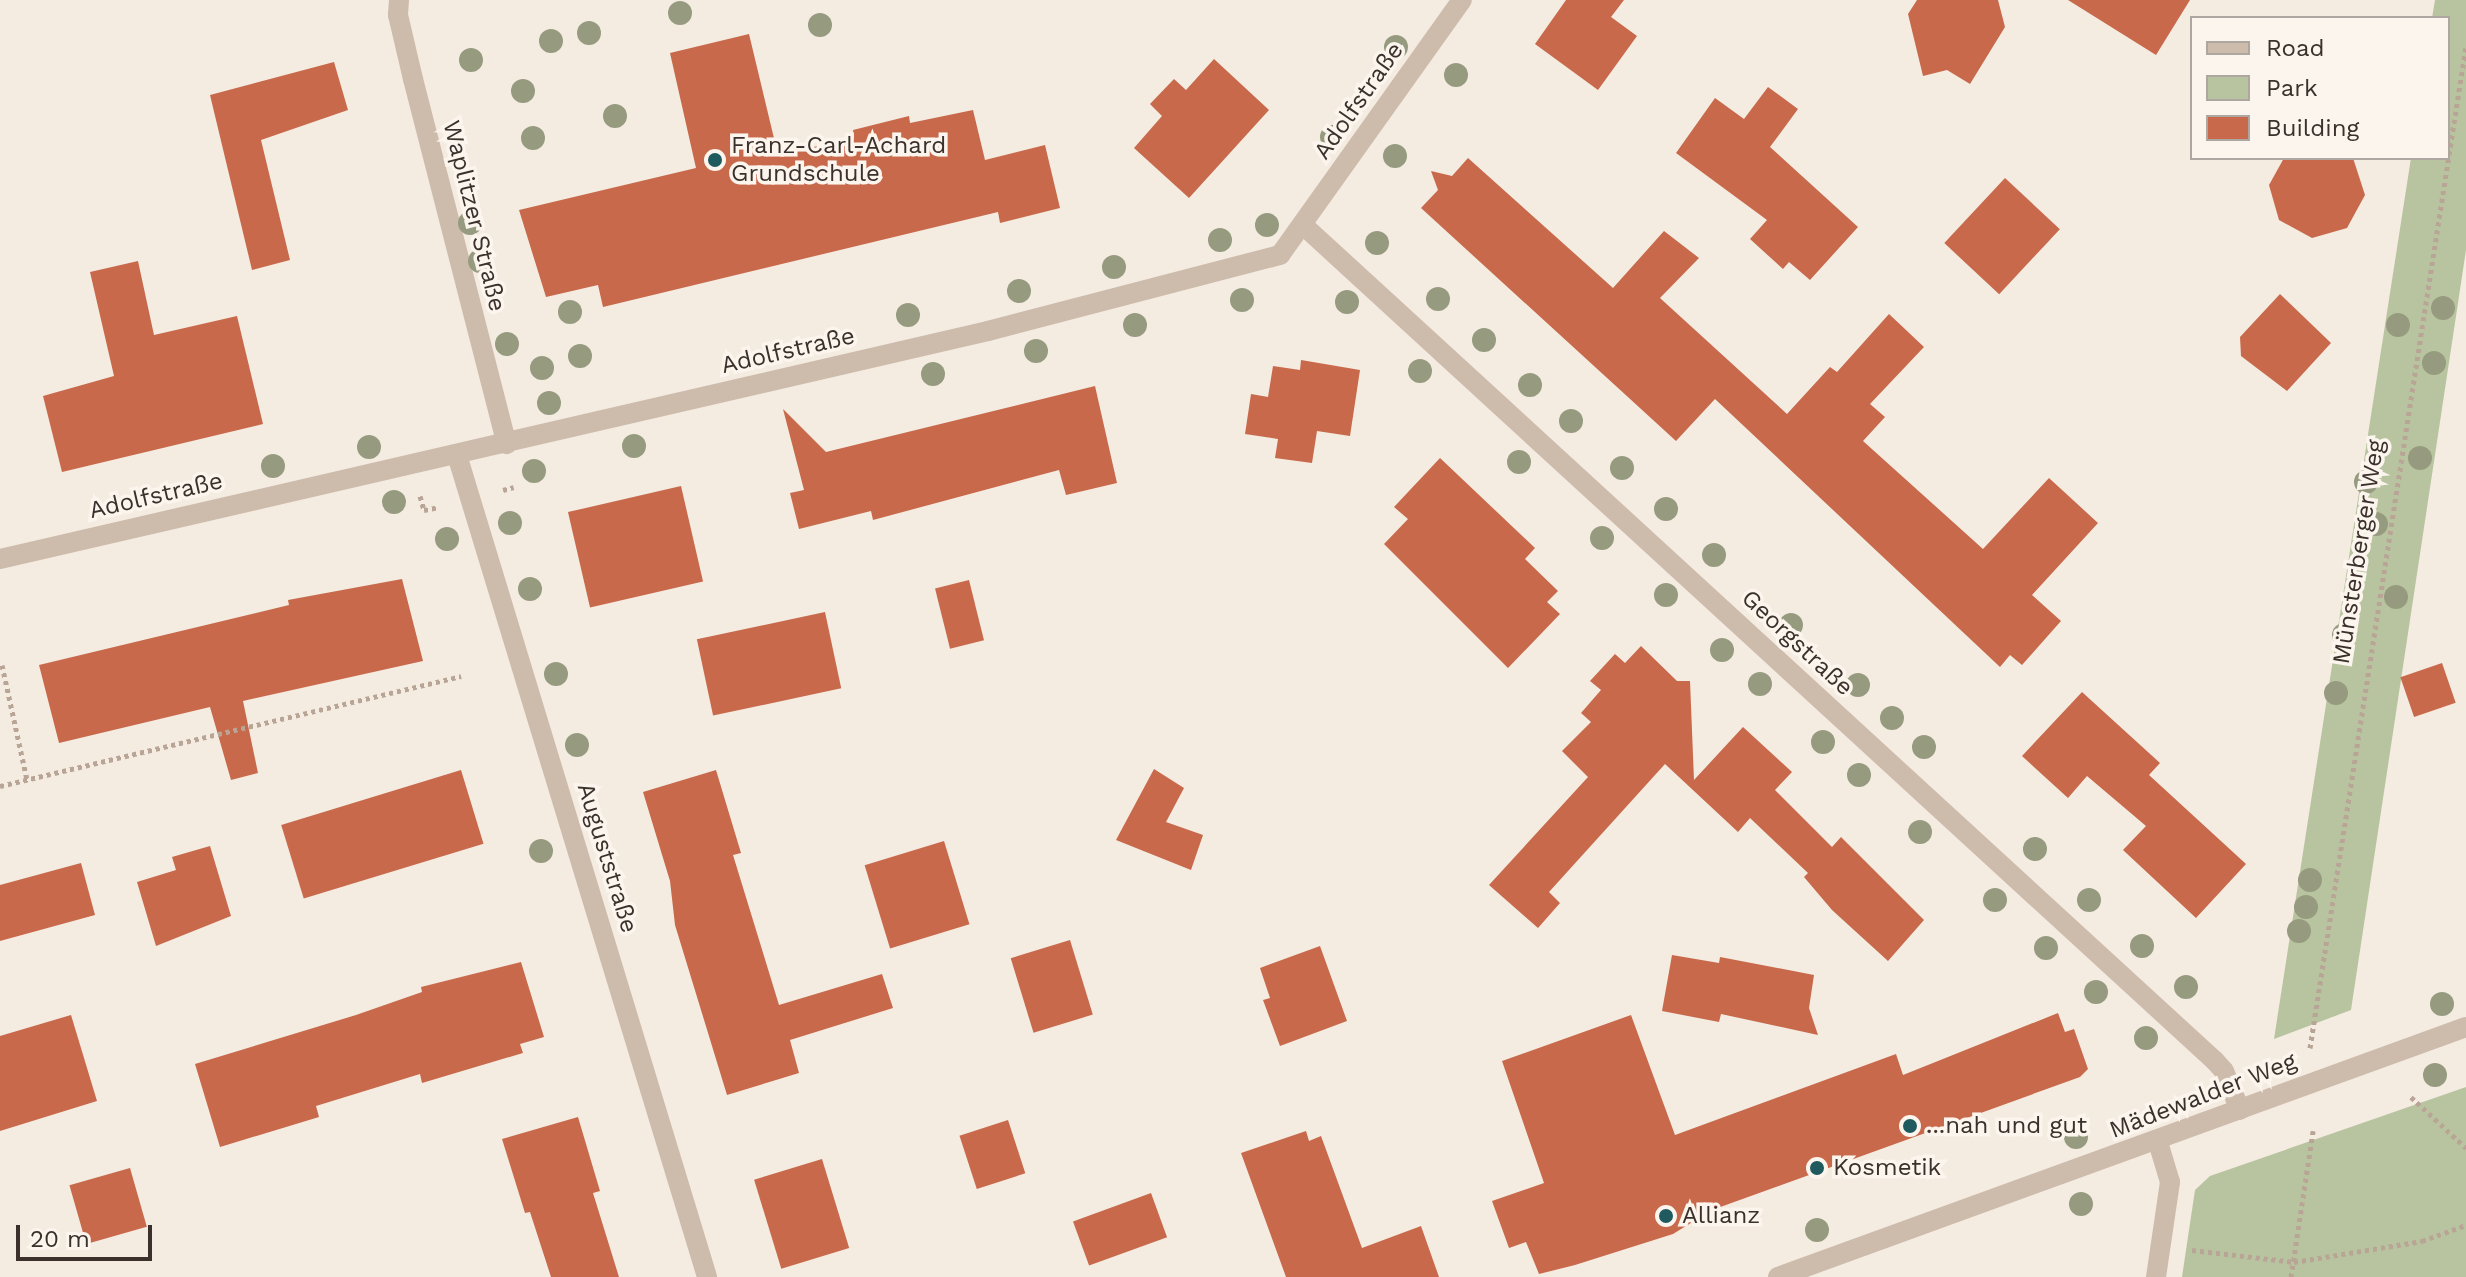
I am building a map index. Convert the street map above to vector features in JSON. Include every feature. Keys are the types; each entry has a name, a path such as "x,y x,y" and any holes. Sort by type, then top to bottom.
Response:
{"street":[{"name":"Waplitzer Straße","path":"399,0 410,66 507,444"},
{"name":"Adolfstraße","path":"0,559 988,331 1280,255 1462,0"},
{"name":"Georgstraße","path":"1303,225 2215,1061 2224,1071 2240,1110"},
{"name":"Auguststraße","path":"457,455 707,1277"},
{"name":"Mädewalder Weg","path":"1778,1277 2158,1142 2466,1027"},
{"path":"2156,1277 2170,1182 2158,1142"}],"path":[{"name":"Münsterberger Weg","path":"2450,147 2466,46"},
{"name":"Münsterberger Weg","path":"2312,1053 2308,1041 2448,160"},
{"path":"2,665 27,780"},
{"path":"0,786 461,676"},
{"path":"2411,1097 2466,1148"},
{"path":"2291,1277 2313,1131"},
{"path":"2187,1249 2294,1262 2422,1241 2466,1225"}],"green space":[{"path":"2435,0 2466,0 2466,250 2351,1010 2274,1039 2411,160 2450,160 2450,16 2432,16"},
{"path":"2466,1087 2466,1277 2182,1277 2195,1190 2210,1176"}],"building":[{"path":"1566,0 1624,0 1611,17 1637,36 1598,90 1535,44"},
{"path":"1917,0 1998,0 2005,27 1970,84 1947,70 1923,76 1908,14"},
{"path":"2068,0 2190,0 2156,55"},
{"path":"749,34 778,155 854,138 853,130 909,116 910,123 973,110 985,160 1045,145 1060,208 1000,223 998,212 603,307 598,285 546,297 519,210 696,168 670,53"},
{"path":"1214,59 1269,110 1189,198 1134,148 1162,116 1150,104 1174,79 1186,90"},
{"path":"334,62 348,110 261,140 290,260 252,270 210,95"},
{"path":"1768,87 1798,109 1770,147 1858,227 1810,280 1789,262 1783,269 1750,239 1767,220 1676,153 1715,98 1744,119"},
{"path":"1468,158 1613,288 1664,231 1699,258 1660,298 1787,414 1830,367 1837,372 1889,314 1924,347 1870,404 1885,417 1863,441 1983,549 2049,478 2098,523 2032,595 2061,621 2022,665 2010,655 2000,667 1715,399 1676,441 1421,208 1438,190 1431,171 1452,176"},
{"path":"2283,160 2354,160 2365,195 2347,228 2312,238 2279,220 2269,185"},
{"path":"2005,178 2060,229 1999,294 1944,243"},
{"path":"138,261 154,335 237,316 263,424 62,472 43,396 114,376 90,272"},
{"path":"2280,294 2331,343 2287,391 2241,356 2240,337"},
{"path":"1301,360 1360,370 1350,436 1317,431 1312,463 1275,458 1278,439 1245,434 1251,394 1268,397 1273,366 1300,370"},
{"path":"1095,386 1117,483 1066,495 1059,470 873,520 871,511 799,529 790,493 804,490 783,409 826,452"},
{"path":"1440,458 1535,548 1525,559 1558,591 1547,602 1560,614 1508,668 1384,544 1408,519 1394,507"},
{"path":"681,486 703,581 590,608 568,512"},
{"path":"402,579 423,661 243,701 258,773 231,780 210,707 59,743 39,665 289,605 288,600"},
{"path":"969,580 984,640 950,649 935,588"},
{"path":"825,612 841,688 713,716 697,639"},
{"path":"1641,646 1677,681 1690,681 1694,780 1743,727 1792,772 1775,790 1832,847 1841,837 1924,920 1888,961 1832,910 1804,877 1808,873 1750,818 1738,832 1665,764 1549,892 1560,903 1538,928 1489,885 1588,777 1562,751 1591,722 1581,713 1601,690 1590,681 1615,654 1625,663"},
{"path":"2442,663 2456,703 2414,717 2400,677"},
{"path":"2082,692 2160,763 2149,775 2246,864 2196,918 2123,850 2146,826 2087,776 2068,798 2022,756"},
{"path":"1154,769 1184,788 1166,822 1203,835 1191,870 1116,840"},
{"path":"461,770 484,844 304,899 281,825"},
{"path":"716,770 741,853 733,855 779,1005 882,974 893,1008 790,1040 799,1073 727,1095 675,925 670,881 643,792"},
{"path":"944,841 969,924 890,948 865,865"},
{"path":"210,846 231,916 156,946 137,882 176,870 172,857"},
{"path":"81,863 95,915 0,941 0,885"},
{"path":"1070,940 1093,1015 1034,1033 1011,958"},
{"path":"1320,946 1347,1021 1280,1046 1263,1000 1270,998 1260,968"},
{"path":"1672,955 1719,963 1720,957 1814,975 1809,1008 1818,1035 1721,1014 1719,1022 1662,1011"},
{"path":"521,962 544,1037 520,1044 523,1053 422,1083 420,1074 316,1106 319,1117 220,1147 195,1064 356,1015 422,992 421,987"},
{"path":"2058,1013 2065,1032 2074,1029 2088,1069 2080,1077 1712,1210 1673,1234 1575,1265 1539,1274 1526,1242 1509,1248 1492,1201 1544,1183 1502,1061 1631,1015 1675,1135 1896,1054 1903,1075"},
{"path":"71,1015 97,1101 0,1131 0,1036"},
{"path":"578,1117 600,1191 593,1193 619,1277 551,1277 530,1212 525,1213 502,1139"},
{"path":"1008,1120 1025,1173 977,1189 959,1136"},
{"path":"1306,1131 1309,1141 1321,1136 1362,1248 1421,1226 1439,1277 1286,1277 1241,1153"},
{"path":"822,1159 849,1248 781,1269 754,1180"},
{"path":"130,1168 147,1227 86,1244 69,1185"},
{"path":"1151,1193 1167,1237 1089,1266 1073,1221"}],"place":[{"name":"Franz-Carl-Achard Grundschule","path":"715,160"},
{"name":"...nah und gut","path":"1910,1126"},
{"name":"Kosmetik","path":"1817,1168"},
{"name":"Allianz","path":"1666,1216"}]}
